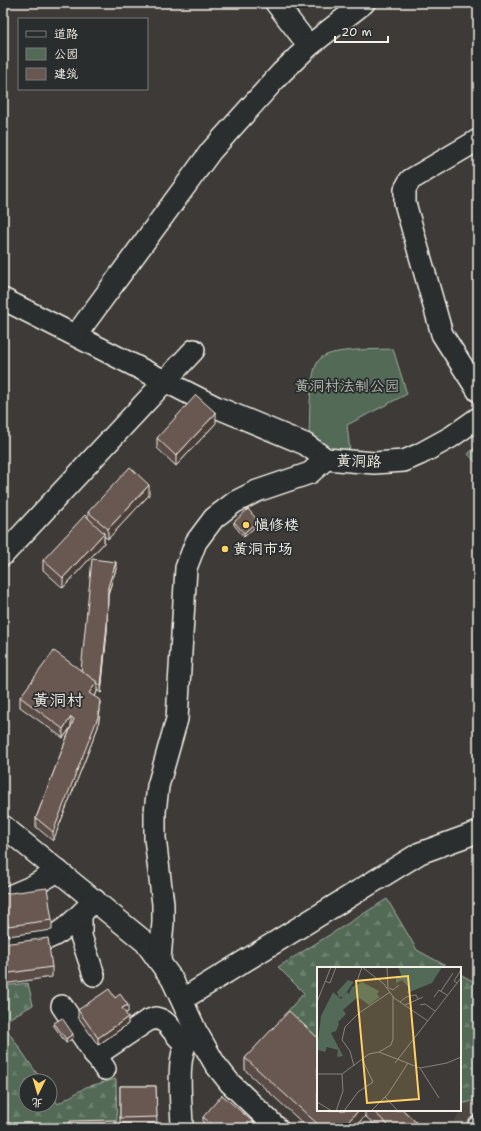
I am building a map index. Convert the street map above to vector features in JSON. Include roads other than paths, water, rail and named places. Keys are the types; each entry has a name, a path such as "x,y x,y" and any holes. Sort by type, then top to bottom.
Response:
{"street":[{"path":"276,3 309,46"},
{"path":"76,335 211,151 281,73 309,46 364,3"},
{"path":"478,140 410,180 405,189 405,203 442,334 478,392"},
{"name":"黄洞路","path":"3,299 216,407 305,444 326,459 374,463 404,460 420,454 451,437 478,418"},
{"path":"3,555 194,350"},
{"path":"160,960 163,904 155,838 155,812 158,786 177,719 186,568 196,542 214,518 235,502 257,491 310,473 326,459"},
{"path":"3,826 58,871 88,907 139,937 160,960 172,979 183,999 190,1037 181,1063 182,1128"},
{"path":"183,999 420,854 478,832"},
{"path":"3,899 31,887 58,871"},
{"path":"3,947 37,942 52,937 88,907"},
{"path":"88,907 81,936 94,975"},
{"path":"62,1006 100,1063 147,1021 155,1018 166,1022 178,1038 190,1037"},
{"path":"190,1037 230,1083 277,1128"}],"place":[{"name":"慎修楼","path":"246,525"},
{"name":"黄洞市场","path":"225,549"}],"district":[{"name":"黄洞村","path":"58,700"}],"park label":[{"name":"黄洞村法制公园","path":"347,386"}]}
